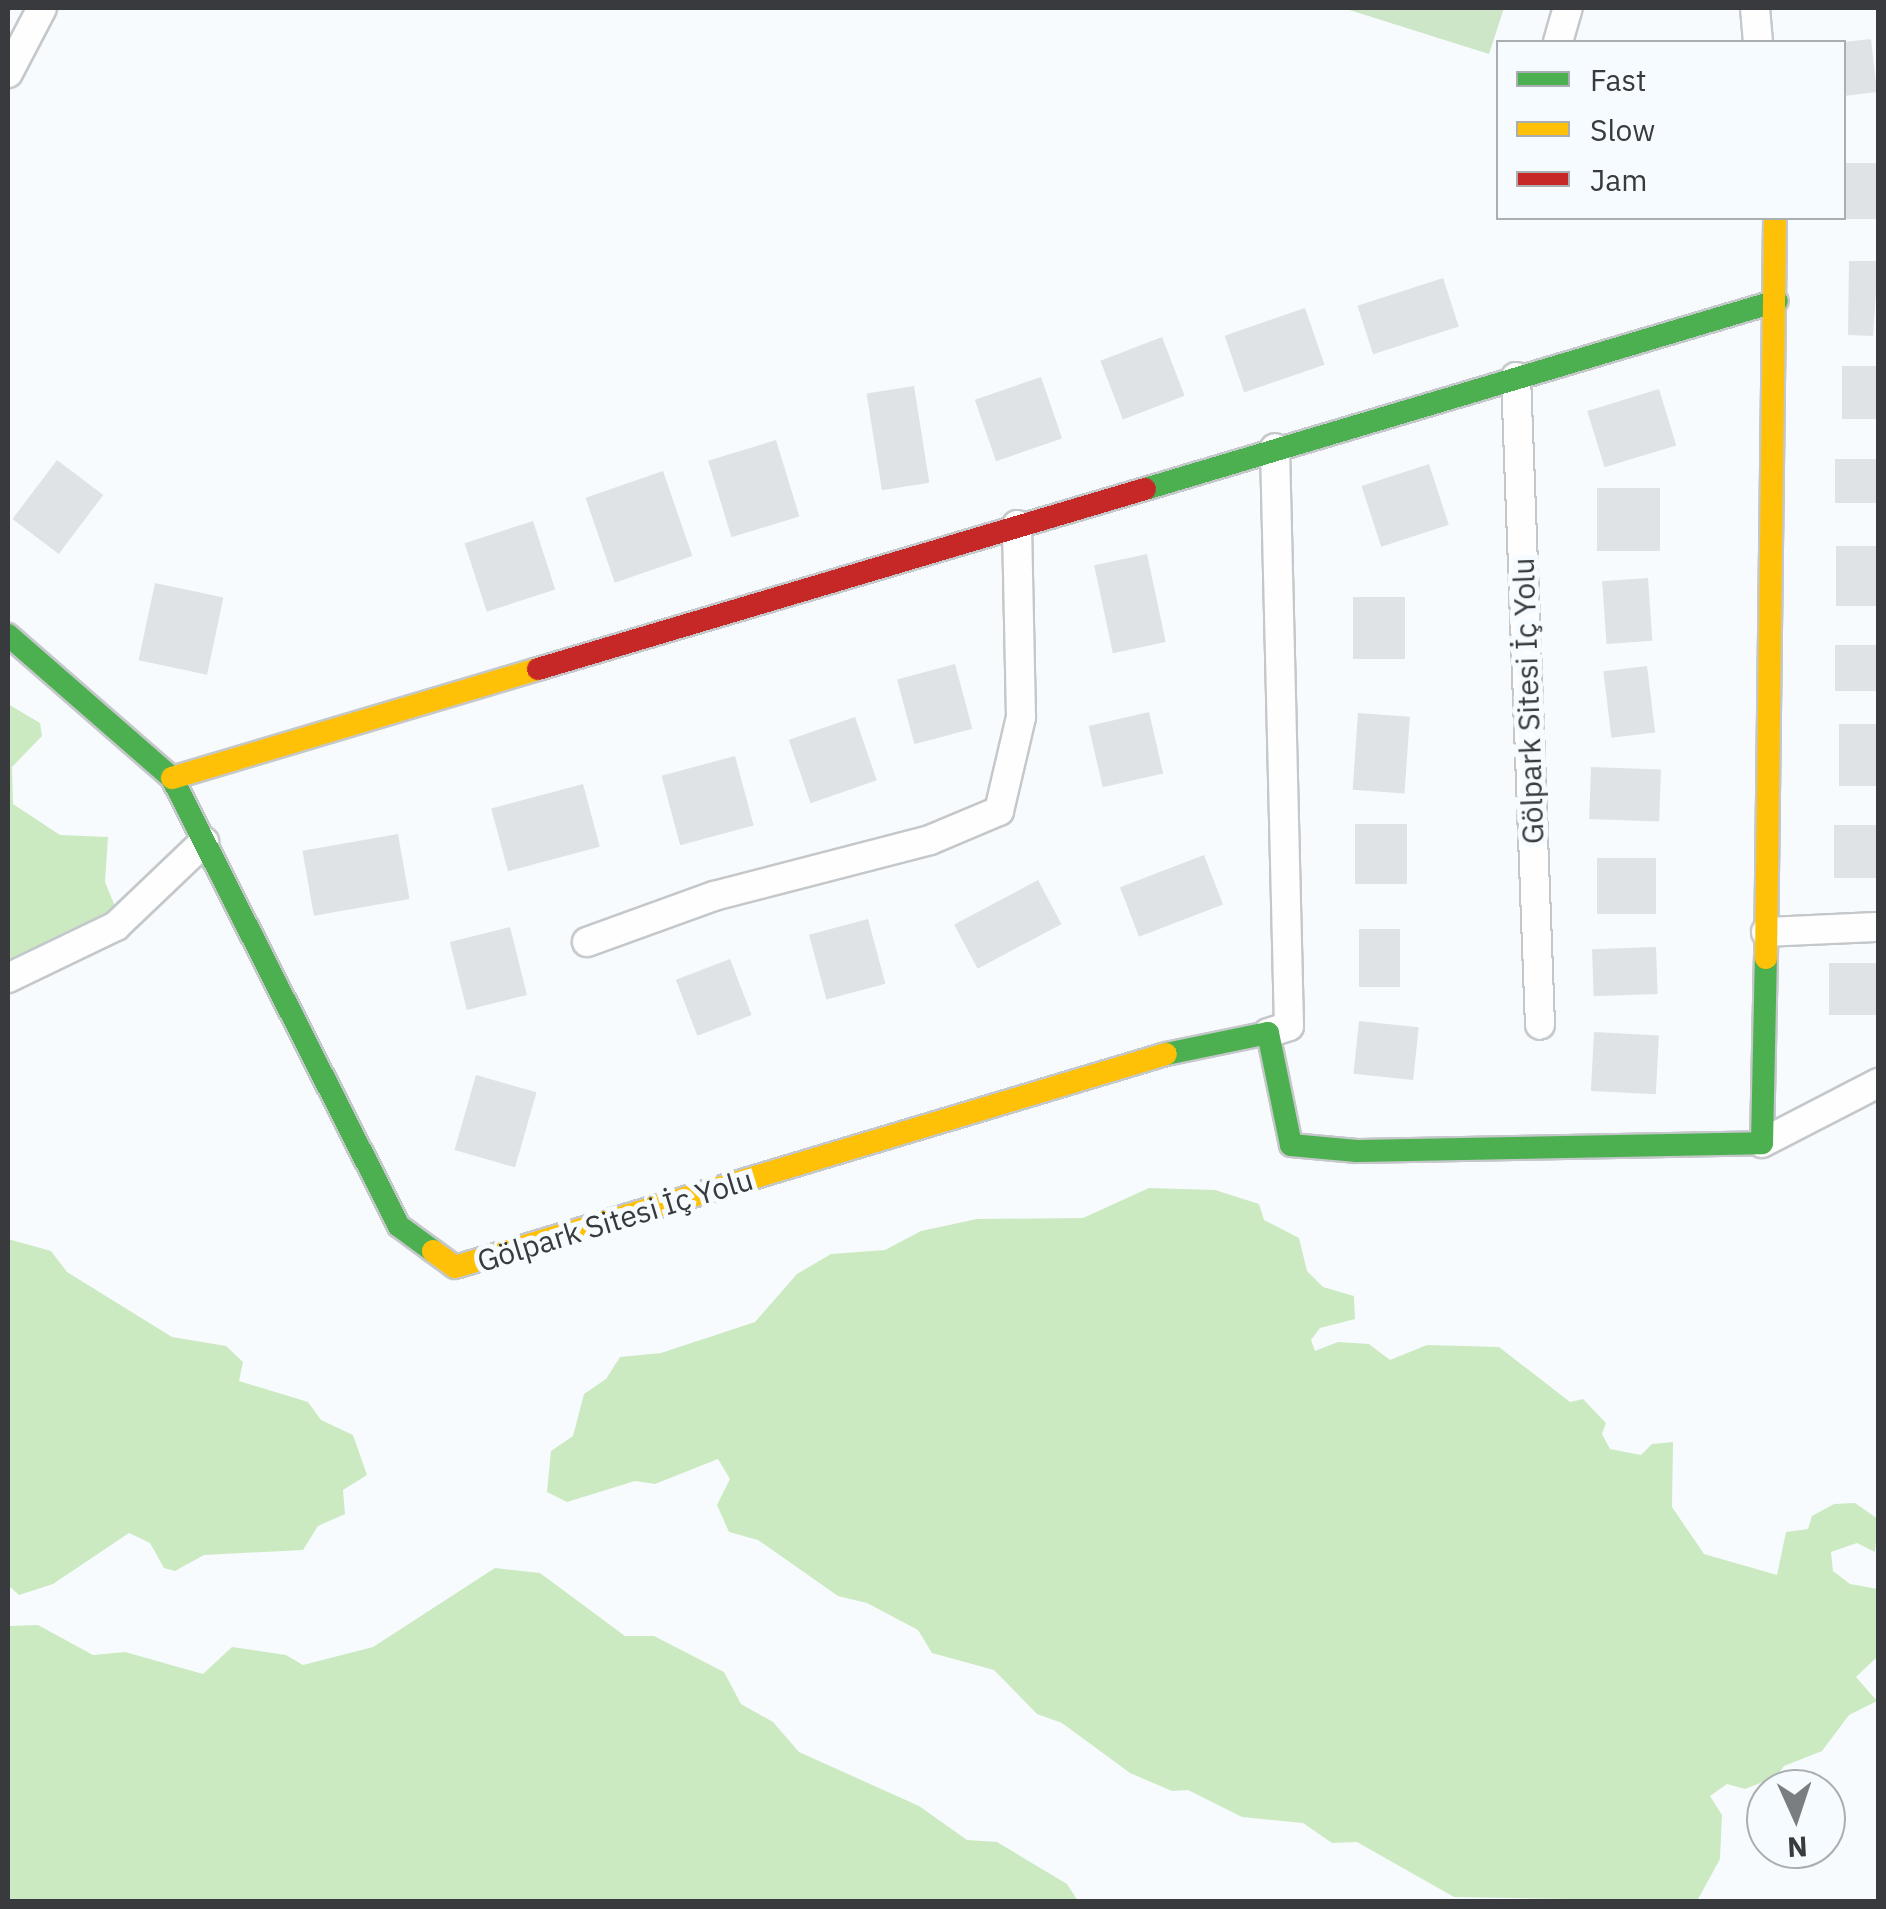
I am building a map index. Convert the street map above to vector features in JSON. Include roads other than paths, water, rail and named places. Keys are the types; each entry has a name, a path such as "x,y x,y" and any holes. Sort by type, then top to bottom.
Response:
{"street":[{"path":"8,73 42,8"},
{"path":"1559,40 1568,8"},
{"path":"1755,8 1758,40"},
{"path":"1762,1143 1777,301 1774,220"},
{"path":"172,778 1777,301"},
{"name":"Gölpark Sitesi İç Yolu","path":"1516,377 1540,1025"},
{"path":"1275,448 1289,1026 1268,1034 1291,1146 1358,1150 1762,1143 1878,1084"},
{"path":"587,942 714,896 930,840 999,810 1020,718 1016,525"},
{"name":"Gölpark Sitesi İç Yolu","path":"8,635 172,778 399,1226 455,1267 1216,1038 1268,1034"},
{"path":"8,978 116,926 204,842"},
{"path":"1766,932 1878,926"}]}
